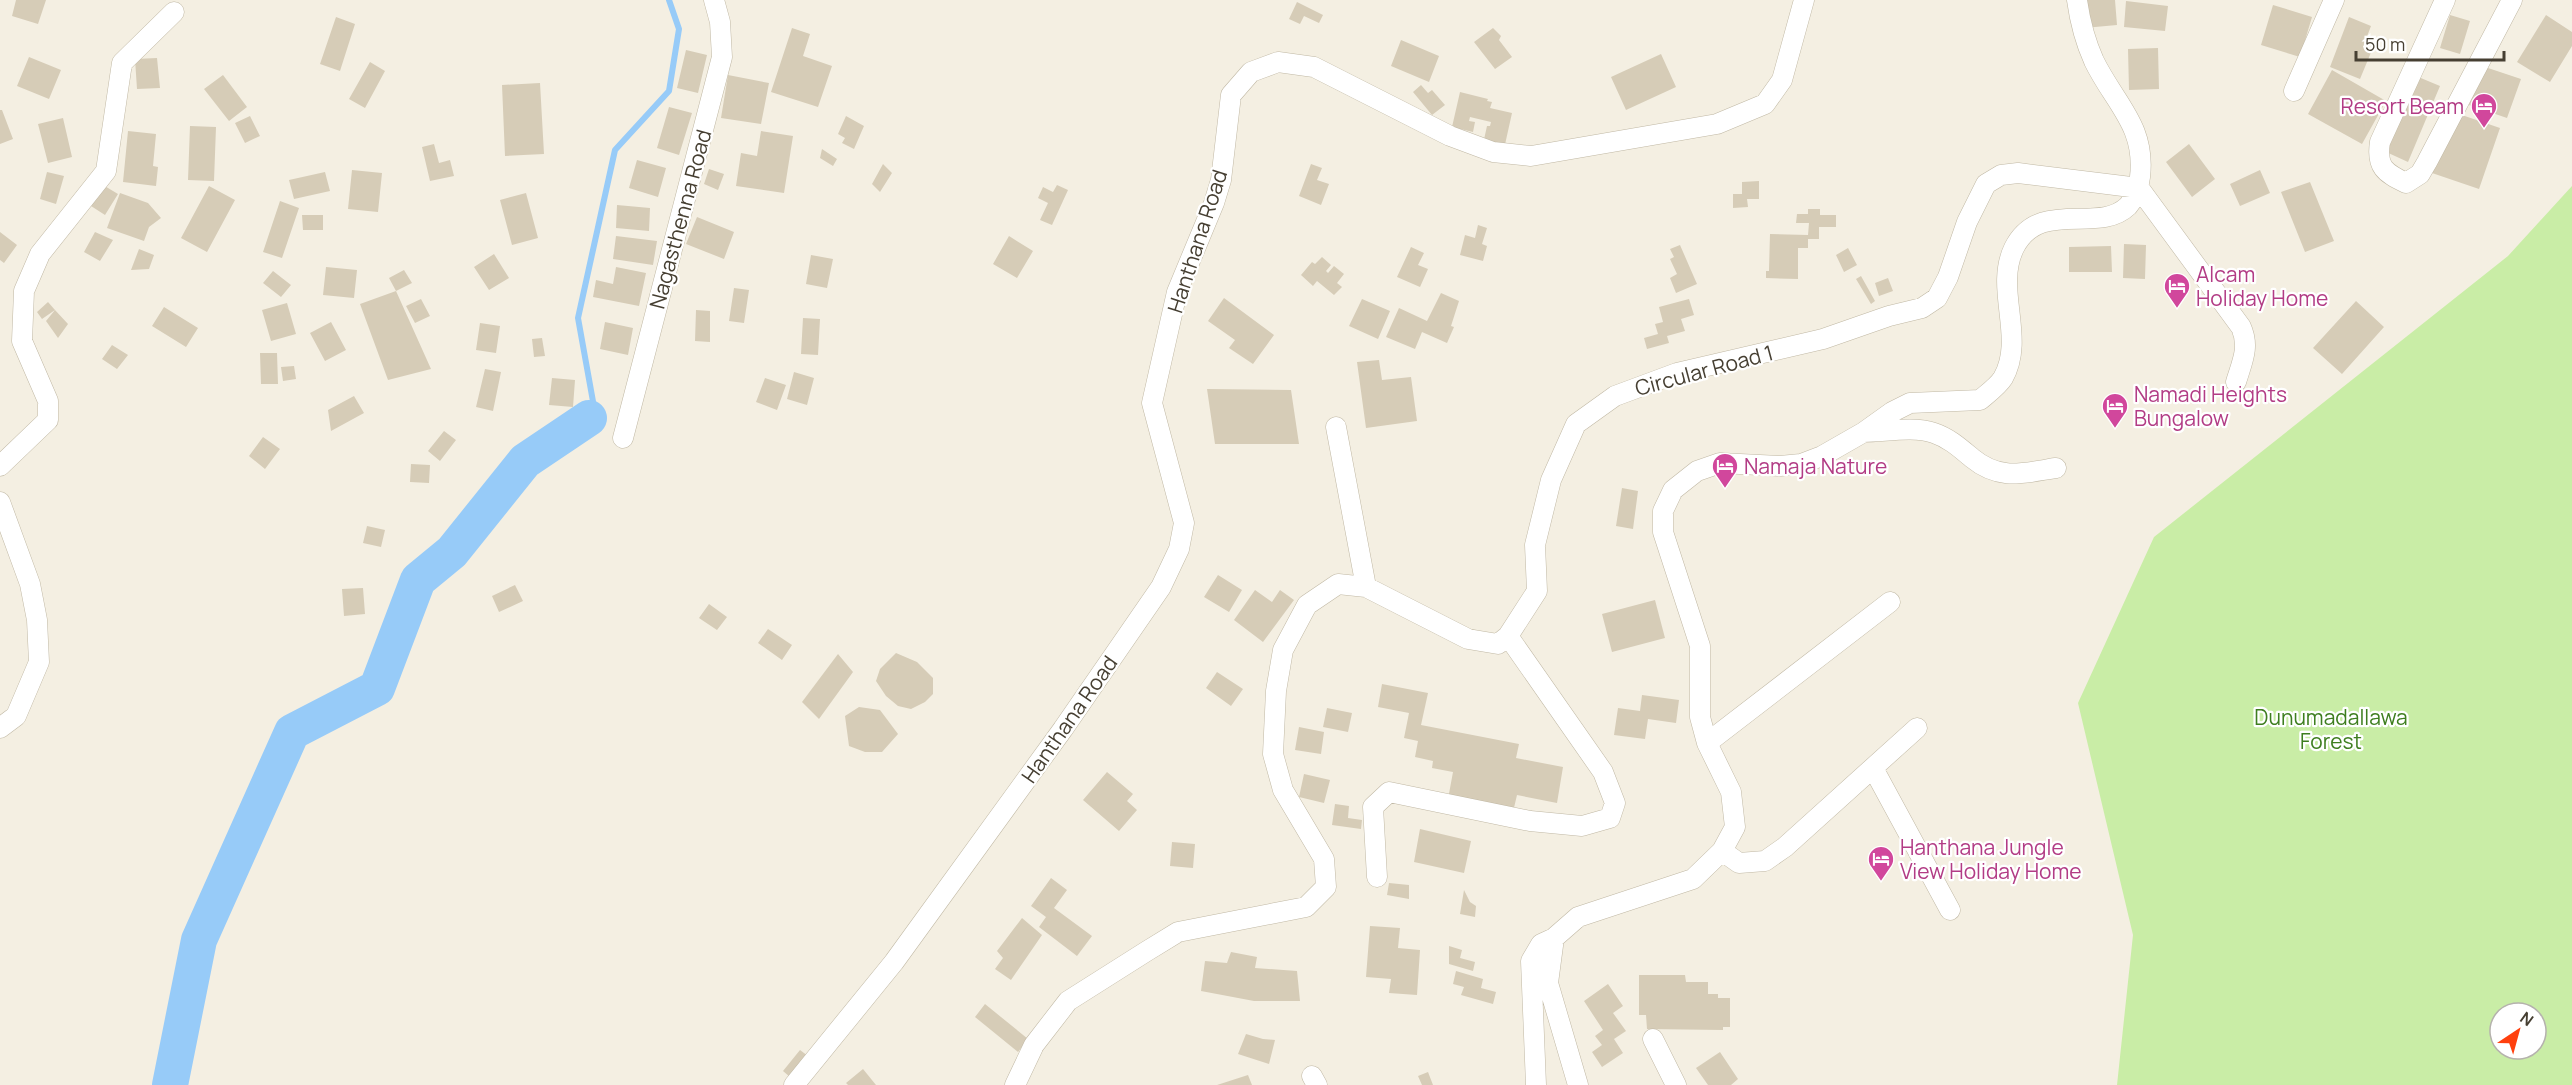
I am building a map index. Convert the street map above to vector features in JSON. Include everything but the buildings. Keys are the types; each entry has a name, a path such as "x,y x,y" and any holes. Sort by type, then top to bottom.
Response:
{"street":[{"name":"Nagasthenna Road","path":"623,438 722,57 720,22 714,0"},
{"name":"Hanthana Road","path":"794,1085 894,962 1063,729 1161,587 1179,549 1184,523 1152,403 1177,292 1214,203 1221,180 1231,95 1251,72 1278,62 1314,67 1450,136 1493,152 1532,156 1717,124 1765,104 1782,80 1804,0"},
{"path":"1536,1085 1531,961 1541,944 1554,938 1578,917 1693,879 1722,851 1735,827 1731,792 1707,743 1700,717 1700,645 1663,532 1663,511 1673,489 1696,471 1720,463 1780,466 1801,464 1822,456 1910,403 1980,400 2002,379 2012,351 2007,269 2014,247 2029,229 2049,220 2109,216 2128,206 2139,188 2142,159 2137,132 2094,61 2080,27 2077,0"},
{"path":"2294,91 2334,0"},
{"path":"2445,0 2380,142 2380,163 2389,175 2406,183 2420,174 2427,162 2512,0"},
{"path":"0,466 48,420 48,401 22,341 24,291 40,254 106,171 122,63 174,12"},
{"name":"Circular Road 1","path":"1509,636 1537,591 1535,545 1551,480 1576,424 1615,396 1677,373 1823,339 1889,316 1922,308 1937,298 1948,277 1967,222 1986,183 2001,175 2018,173 2139,188"},
{"path":"2139,188 2241,327 2247,339 2246,352 2236,382"},
{"path":"1336,427 1366,587"},
{"path":"1864,432 1931,432 1948,439 1979,464 1994,472 2014,475 2056,468"},
{"path":"0,502 30,584 37,620 39,663 16,716 0,728"},
{"path":"1015,1085 1034,1045 1068,1001 1178,932 1306,907 1326,887 1324,859 1283,790 1273,754 1276,691 1282,650 1307,605 1338,584 1366,587 1468,639 1498,644 1509,636 1603,772 1615,803 1610,818 1582,826 1530,821 1389,792 1373,807 1377,877"},
{"path":"1707,743 1890,602"},
{"path":"1722,851 1739,863 1766,861 1785,847 1917,728"},
{"path":"1873,768 1950,910"},
{"path":"1554,938 1548,984 1578,1085"},
{"path":"1653,1039 1676,1085"}],"green space":[{"name":"Dunumadallawa Forest","path":"2572,186 2572,1085 2117,1085 2133,935 2078,703 2154,537 2508,256"}],"waterway":[{"path":"594,407 578,318 615,150 669,91 679,29 669,0"},
{"path":"170,1085 199,940 292,732 377,688 418,580 452,552 525,461 589,418"}],"place":[{"name":"Resort Beam","path":"2484,129"},
{"name":"Alcam Holiday Home","path":"2177,309"},
{"name":"Namadi Heights Bungalow","path":"2115,429"},
{"name":"Namaja Nature","path":"1725,489"},
{"name":"Hanthana Jungle View Holiday Home","path":"1881,882"}]}
